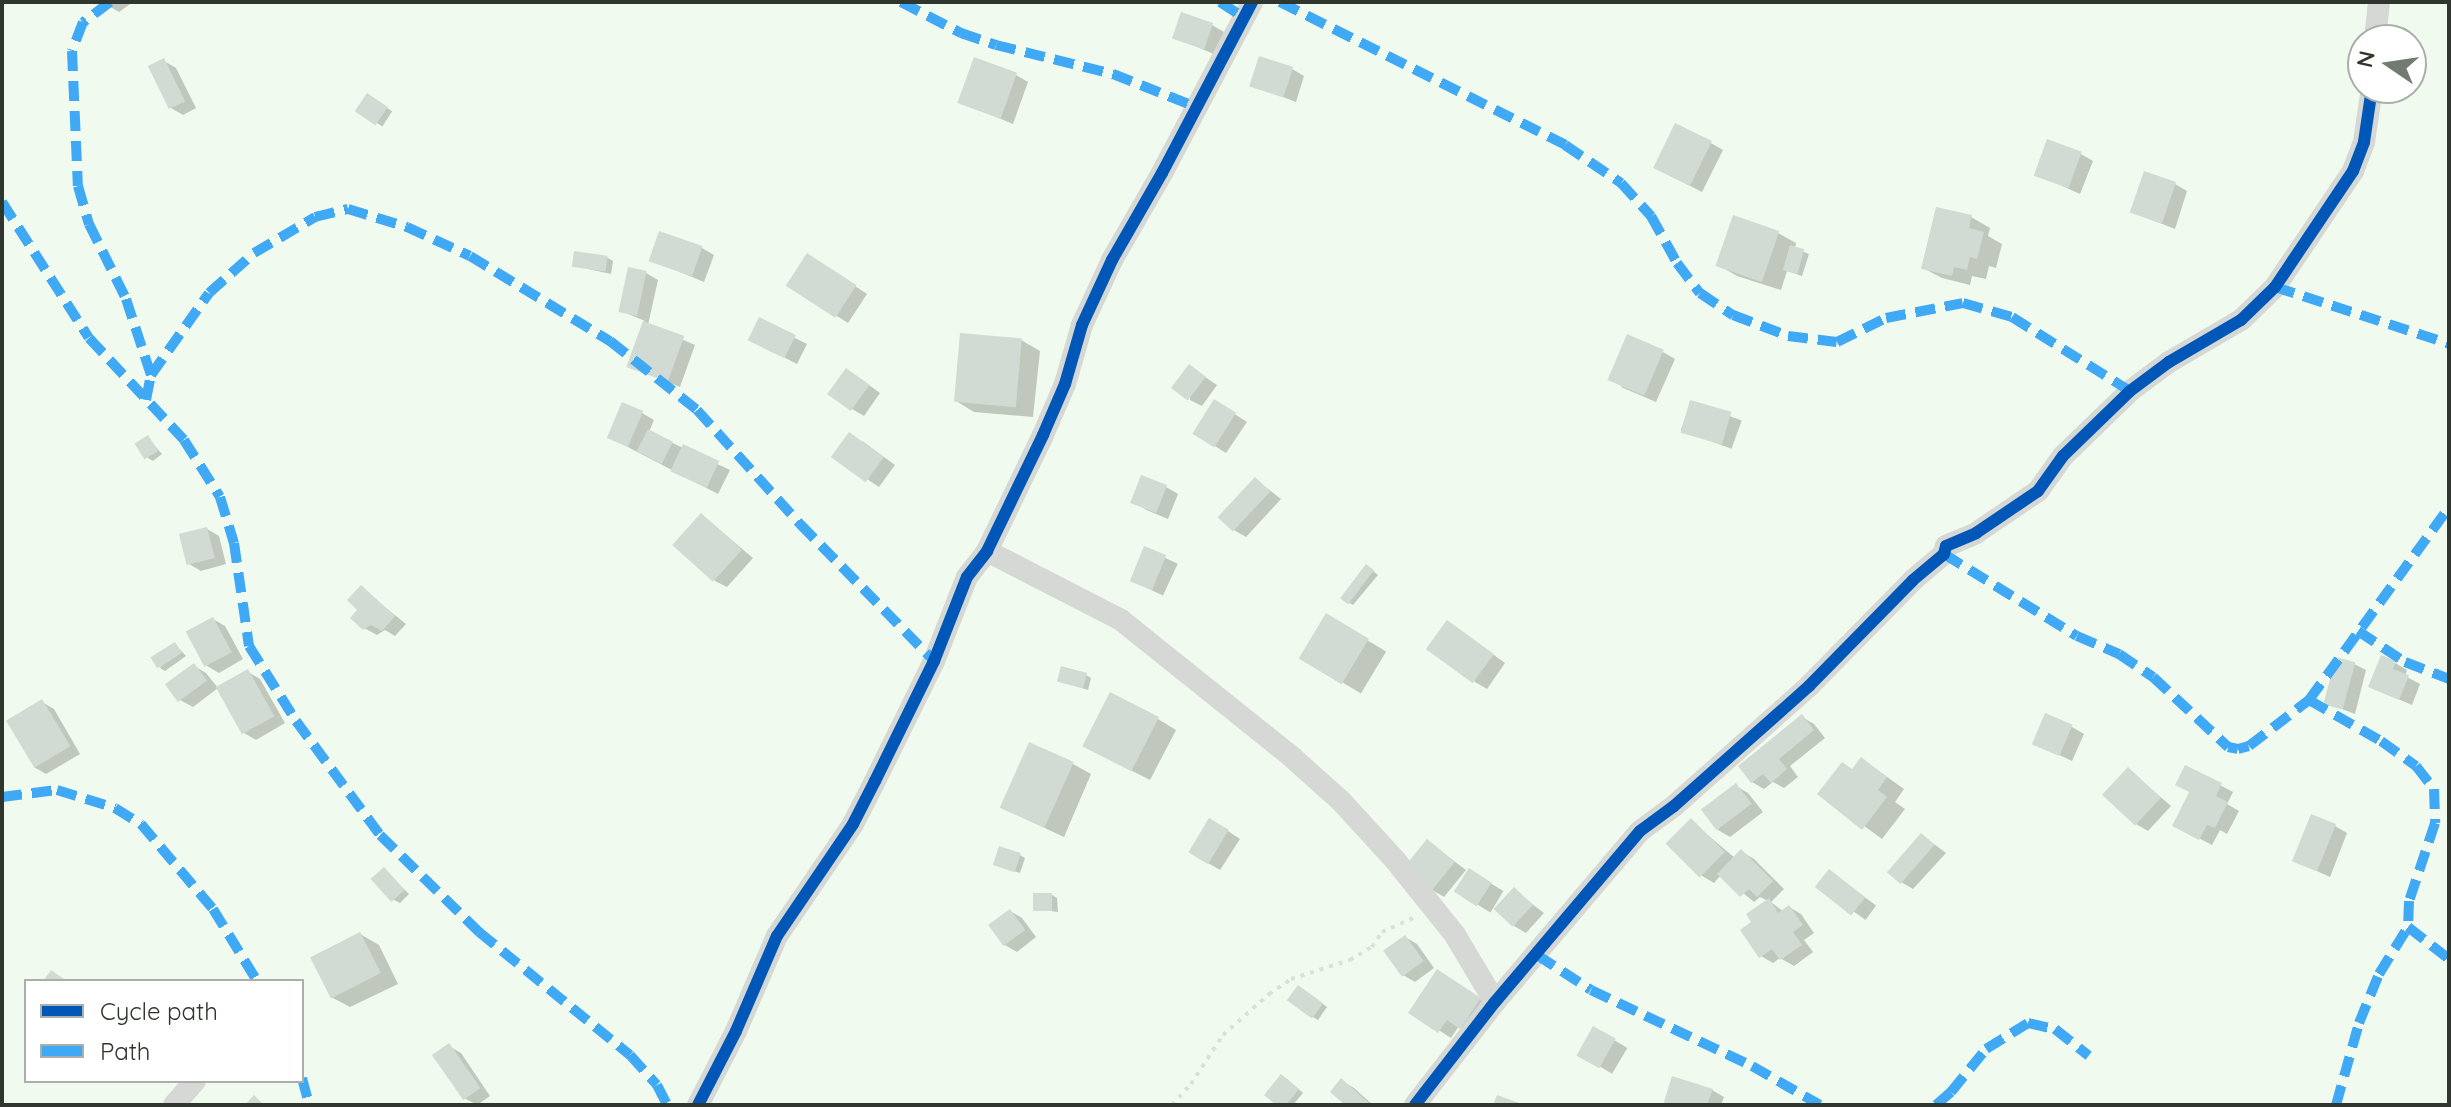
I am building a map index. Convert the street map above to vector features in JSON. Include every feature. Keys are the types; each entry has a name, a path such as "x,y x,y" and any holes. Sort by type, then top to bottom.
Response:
{"street":[{"path":"698,1105 736,1031 777,936 853,824 934,661 967,577 987,551 1065,384 1082,325 1112,260 1162,173 1252,2"},
{"path":"2377,24 2379,2"},
{"path":"1415,1105 1495,1002 1640,831 1674,806 1809,686 1913,580 1944,554 1946,546 1976,533 2038,491 2063,456 2130,391 2169,362 2228,329 2275,287 2353,171 2364,142 2370,104"},
{"path":"987,551 1121,620 1233,709 1341,801 1464,947 1495,1002"},
{"path":"174,1105 193,1083"}],"path":[{"path":"1172,1105 1191,1084 1223,1035 1269,994 1291,979 1350,960 1372,947 1382,932 1433,909"}],"building":[{"path":"1181,12 1213,23 1204,50 1172,38"},
{"path":"1259,56 1293,67 1283,98 1249,86"},
{"path":"974,57 1017,73 1000,119 957,103"},
{"path":"164,58 185,101 169,109 148,66"},
{"path":"367,93 388,107 375,125 355,111"},
{"path":"1675,123 1712,141 1690,186 1653,168"},
{"path":"2047,139 2082,152 2068,188 2034,176"},
{"path":"2144,171 2176,182 2162,224 2130,213"},
{"path":"1936,207 1972,215 1969,228 1984,232 1977,259 1970,257 1967,270 1954,267 1952,276 1921,269"},
{"path":"1733,215 1779,231 1762,282 1715,266"},
{"path":"659,231 702,246 692,276 649,261"},
{"path":"1790,245 1804,249 1797,274 1783,270"},
{"path":"574,251 608,256 605,272 572,267"},
{"path":"807,253 856,285 835,318 786,286"},
{"path":"628,267 647,271 637,316 618,312"},
{"path":"759,317 796,335 784,358 748,340"},
{"path":"643,321 684,336 668,382 626,367"},
{"path":"960,333 1022,338 1016,407 954,402"},
{"path":"1627,334 1664,350 1644,396 1607,380"},
{"path":"1189,364 1206,377 1188,401 1171,388"},
{"path":"846,368 869,385 851,411 827,394"},
{"path":"1214,399 1236,413 1214,448 1192,434"},
{"path":"1690,400 1731,412 1722,445 1681,433"},
{"path":"622,402 643,411 628,447 607,438"},
{"path":"648,429 673,442 662,464 637,451"},
{"path":"849,432 884,457 866,482 831,457"},
{"path":"148,435 158,451 144,460 134,443"},
{"path":"683,444 719,461 707,488 670,471"},
{"path":"1141,475 1167,485 1156,513 1130,503"},
{"path":"1255,477 1270,491 1233,532 1217,517"},
{"path":"701,513 742,550 713,582 672,545"},
{"path":"207,527 215,558 187,565 179,534"},
{"path":"1144,546 1166,555 1152,590 1130,581"},
{"path":"1366,564 1374,570 1348,604 1340,598"},
{"path":"361,585 395,616 382,631 371,625 363,630 350,618 357,610 347,600"},
{"path":"1326,613 1369,639 1342,684 1299,658"},
{"path":"213,617 232,652 204,667 186,632"},
{"path":"1447,620 1494,654 1473,683 1426,649"},
{"path":"175,642 182,653 157,668 150,657"},
{"path":"2381,655 2396,661 2393,669 2409,675 2399,700 2368,687"},
{"path":"2336,657 2355,662 2343,710 2323,704"},
{"path":"194,663 207,681 178,702 165,684"},
{"path":"1061,666 1087,673 1083,688 1057,681"},
{"path":"248,669 274,716 242,734 216,687"},
{"path":"1110,692 1159,717 1131,771 1082,746"},
{"path":"42,699 70,746 34,768 6,721"},
{"path":"2045,713 2073,725 2059,756 2032,744"},
{"path":"1802,714 1814,730 1779,759 1787,769 1771,783 1763,774 1751,783 1738,766"},
{"path":"1029,742 1074,762 1044,828 1000,808"},
{"path":"1861,757 1887,777 1878,790 1887,797 1862,830 1817,794 1842,762 1852,769"},
{"path":"2185,765 2222,783 2216,796 2228,802 2215,828 2207,825 2199,840 2172,826 2189,792 2175,785"},
{"path":"2128,767 2161,798 2135,825 2102,795"},
{"path":"1736,783 1752,804 1717,830 1701,809"},
{"path":"2311,814 2336,824 2317,871 2292,861"},
{"path":"1209,818 1229,830 1208,864 1188,852"},
{"path":"1691,818 1725,852 1699,877 1666,843"},
{"path":"1921,833 1935,845 1900,884 1887,872"},
{"path":"1427,839 1455,862 1431,891 1403,869"},
{"path":"999,846 1021,853 1015,872 993,865"},
{"path":"1741,849 1773,881 1757,897 1749,889 1740,897 1717,874"},
{"path":"384,867 405,890 391,902 371,879"},
{"path":"1469,868 1492,883 1476,906 1454,891"},
{"path":"1829,869 1865,897 1851,915 1815,887"},
{"path":"1514,887 1533,905 1513,927 1494,909"},
{"path":"1033,893 1052,893 1052,911 1033,911"},
{"path":"1769,898 1778,913 1789,905 1803,925 1793,932 1802,945 1780,960 1772,949 1759,958 1740,930 1751,922 1746,914"},
{"path":"1010,909 1025,930 1003,946 988,925"},
{"path":"360,932 381,973 331,998 310,957"},
{"path":"1405,935 1424,961 1402,977 1383,951"},
{"path":"1437,969 1481,998 1460,1029 1447,1020 1438,1033 1408,1013"},
{"path":"51,970 64,979 44,979"},
{"path":"1298,985 1323,1003 1312,1019 1287,1000"},
{"path":"1593,1026 1616,1039 1599,1068 1577,1056"},
{"path":"449,1043 481,1088 463,1100 432,1055"},
{"path":"1281,1074 1299,1089 1286,1105 1276,1105 1264,1095"},
{"path":"1672,1076 1713,1089 1707,1105 1663,1105"},
{"path":"1341,1078 1371,1105 1345,1105 1330,1092"},
{"path":"254,1095 264,1105 245,1105"},
{"path":"1497,1095 1525,1105 1493,1105"}],"marked path":[{"path":"110,2 83,22 72,51 78,186 89,224 126,299 151,375"},
{"path":"901,2 961,33 996,45 1113,74 1194,106"},
{"path":"1220,2 1243,17"},
{"path":"1280,2 1565,145 1621,183 1651,216 1677,263 1700,293 1733,315 1788,336 1837,342 1886,318 1963,303 2012,317 2130,391"},
{"path":"2,202 89,338 184,440 220,497 234,543 249,646 296,721 380,835 479,932 630,1055 657,1085 667,1105"},
{"path":"146,400 151,375 209,293 254,253 315,217 348,209 407,227 470,256 610,341 697,410 800,524 934,661"},
{"path":"2275,287 2449,344"},
{"path":"1944,554 2077,636 2119,654 2153,677 2228,747 2238,749 2249,746 2309,700 2449,507"},
{"path":"2358,631 2405,662 2449,679"},
{"path":"2309,700 2381,741 2416,766 2434,789 2435,823 2409,901 2408,927 2449,959"},
{"path":"2,797 57,790 115,808 141,824 213,909 256,979"},
{"path":"2336,1105 2359,1023 2379,974 2408,927"},
{"path":"1537,955 1591,990 1752,1066 1820,1105"},
{"path":"1936,1105 1951,1092 1986,1049 2028,1023 2055,1029 2089,1056"},
{"path":"303,1083 309,1105"}],"cycle path":[{"path":"698,1105 736,1031 777,936 853,824 875,781 934,661 967,577 987,551 1043,435 1065,384 1082,325 1112,260 1162,173 1252,2"},
{"path":"1415,1105 1495,1002 1640,831 1674,806 1809,686 1913,580 1944,554 1946,546 1976,533 2038,491 2063,456 2130,391 2169,362 2241,320 2275,287 2353,171 2364,142 2370,104"}]}
